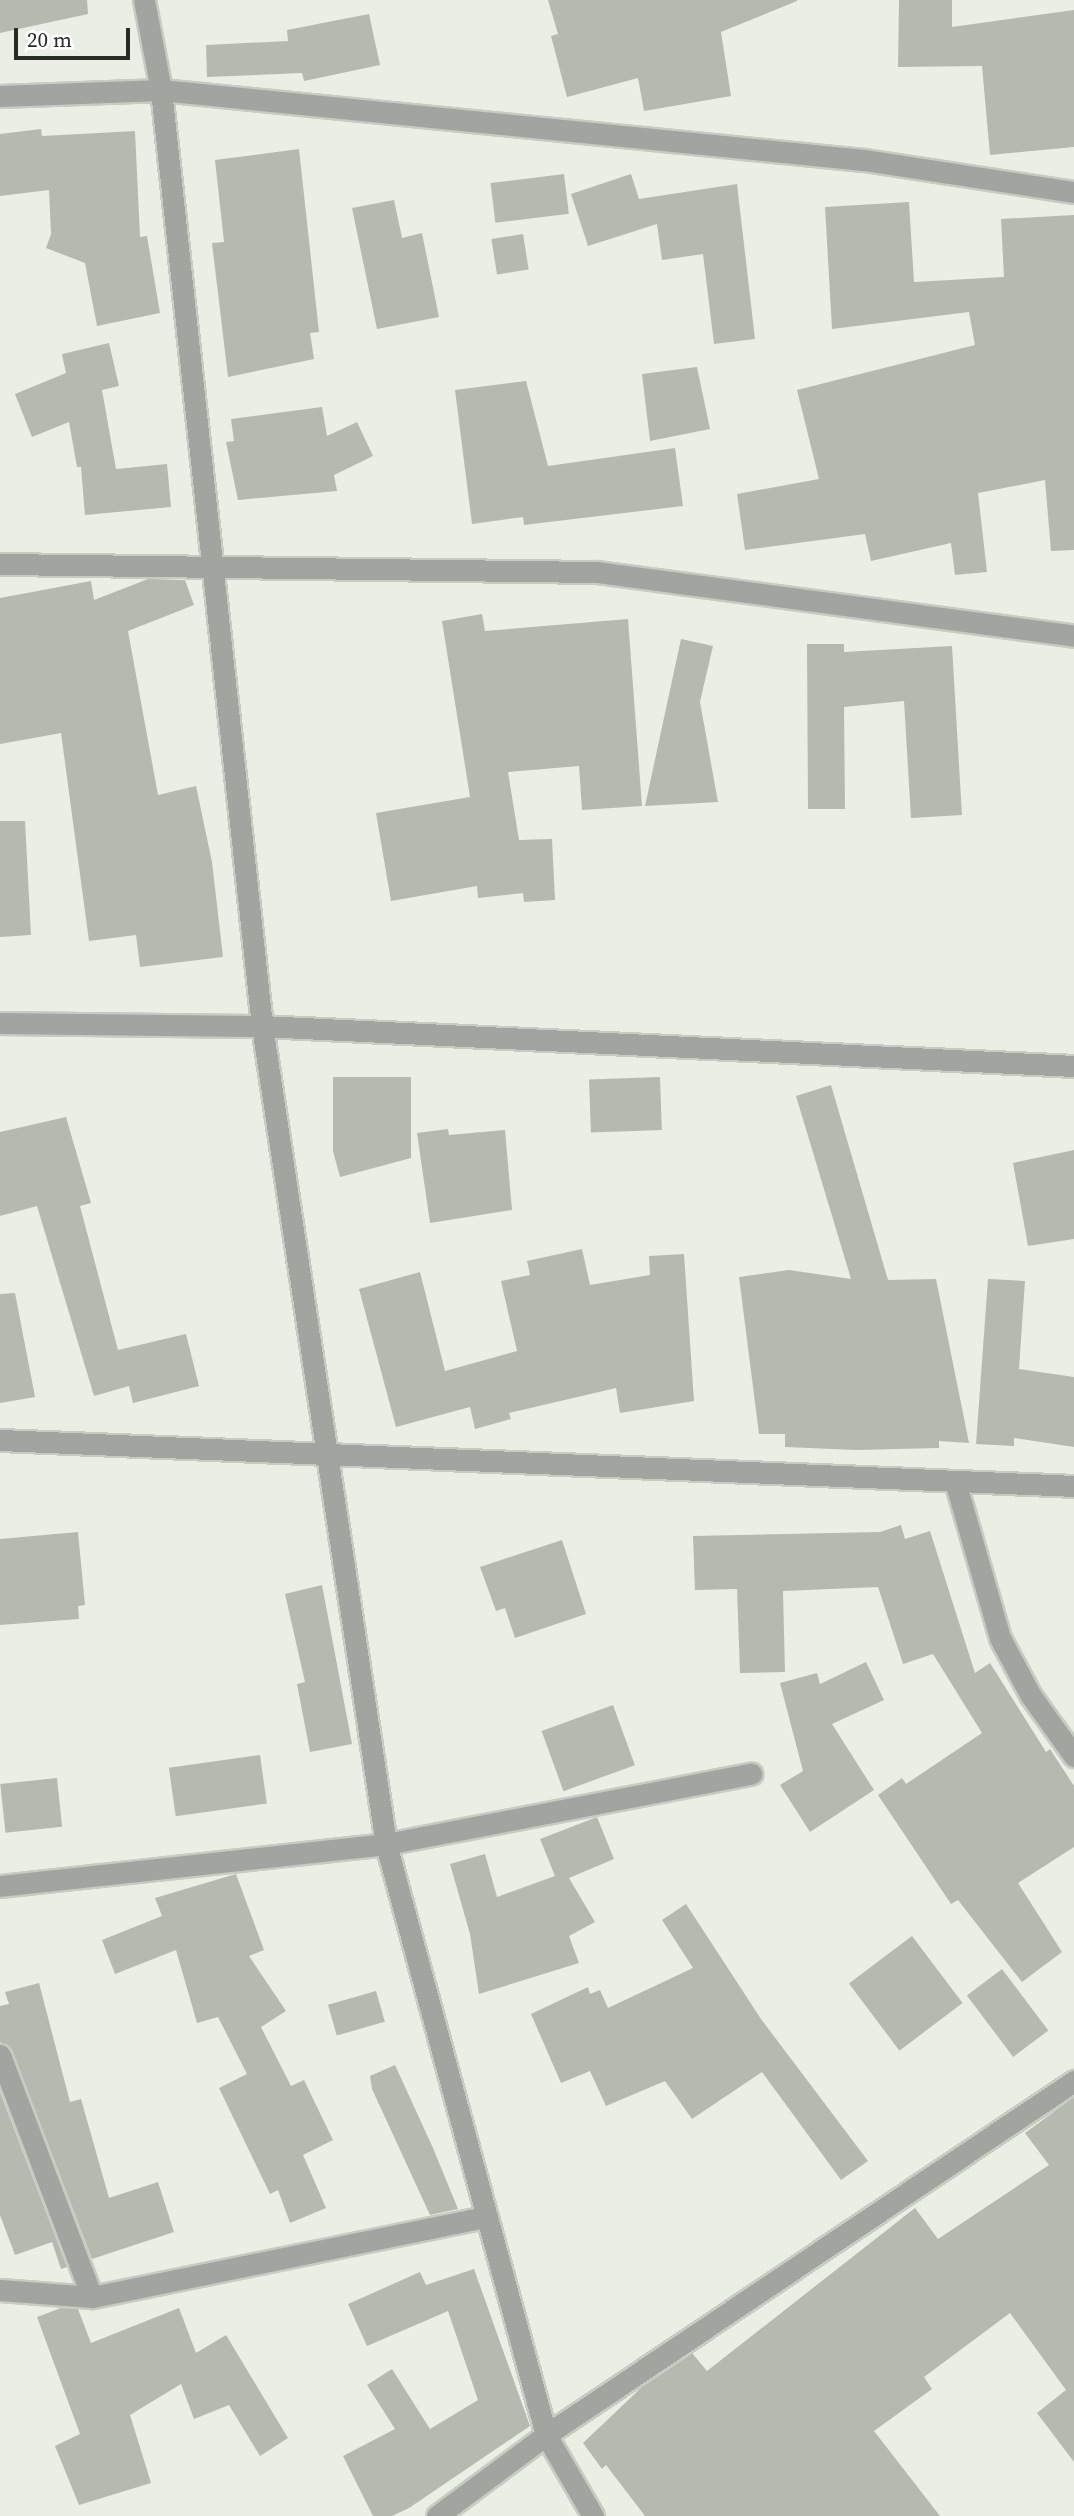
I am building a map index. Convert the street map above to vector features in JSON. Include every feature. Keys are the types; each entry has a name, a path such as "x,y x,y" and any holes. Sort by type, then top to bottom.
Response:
{"street":[{"path":"144,0 161,90 262,1026 386,1844 546,2435 593,2516"},
{"path":"0,96 161,90 864,160 1074,192"},
{"path":"0,564 597,572 1074,636"},
{"path":"0,1024 262,1026 1074,1066"},
{"path":"0,1440 1074,1486"},
{"path":"955,1481 1000,1638 1031,1696 1074,1756"},
{"path":"0,1886 386,1844 751,1774"},
{"path":"0,2055 92,2297"},
{"path":"437,2516 546,2435 1074,2081"},
{"path":"0,2290 92,2297 486,2217"}],"building":[{"path":"0,0 87,0 88,14 0,33"},
{"path":"548,0 797,1 721,32 731,96 644,111 638,78 567,97 551,36 558,34"},
{"path":"899,0 952,0 952,27 1074,10 1074,147 990,155 982,66 898,67"},
{"path":"369,14 380,65 304,81 302,73 207,77 206,45 288,41 287,30"},
{"path":"41,129 42,136 135,131 140,237 147,236 160,313 97,326 85,263 46,248 51,234 49,190 0,196 0,134"},
{"path":"299,149 319,332 310,333 314,359 228,377 212,243 224,242 215,160"},
{"path":"564,174 569,214 495,223 491,183"},
{"path":"631,174 639,199 737,184 755,339 714,344 703,254 662,260 657,224 588,246 571,194"},
{"path":"394,200 402,238 422,233 439,317 377,329 352,208"},
{"path":"909,202 914,282 1004,277 1001,219 1074,215 1074,550 1051,551 1045,480 978,493 987,572 955,575 951,543 871,561 865,534 745,550 737,494 819,479 797,390 975,345 969,312 832,329 825,207"},
{"path":"523,234 529,270 497,275 491,239"},
{"path":"109,343 119,386 102,390 116,469 167,464 171,507 85,515 81,467 77,467 69,422 32,437 15,394 66,373 62,354"},
{"path":"697,367 710,429 650,441 642,374"},
{"path":"526,381 548,466 675,448 683,506 524,525 523,517 472,524 455,390"},
{"path":"322,407 327,436 357,422 373,456 334,475 337,491 238,500 226,442 234,441 231,419"},
{"path":"148,579 185,580 194,605 128,631 158,795 196,786 212,862 223,957 140,967 136,935 89,941 61,733 0,744 0,598 91,581 94,600"},
{"path":"482,614 485,631 628,619 642,806 582,810 579,766 508,772 519,840 552,839 555,900 524,902 523,893 478,898 477,886 391,901 376,813 470,797 442,621"},
{"path":"681,639 713,646 700,702 718,802 645,806"},
{"path":"807,644 844,644 844,652 952,646 962,815 911,818 904,701 844,707 845,809 808,809"},
{"path":"0,821 25,821 31,935 0,937"},
{"path":"333,1077 411,1077 411,1158 340,1177 333,1151"},
{"path":"660,1077 662,1130 591,1132 589,1079"},
{"path":"831,1085 888,1280 936,1279 969,1443 939,1441 939,1448 856,1450 785,1447 785,1434 759,1434 739,1277 789,1270 851,1279 796,1096"},
{"path":"66,1117 91,1203 80,1206 118,1350 186,1334 199,1386 133,1403 129,1386 94,1396 37,1206 0,1216 0,1132"},
{"path":"448,1129 449,1135 505,1130 512,1210 430,1223 417,1133"},
{"path":"1074,1150 1074,1239 1028,1246 1013,1163"},
{"path":"582,1249 590,1285 650,1275 649,1256 684,1254 694,1401 620,1413 616,1388 509,1413 511,1419 475,1429 470,1407 396,1427 359,1289 420,1272 445,1371 517,1351 501,1281 530,1275 527,1261"},
{"path":"988,1279 1025,1281 1019,1369 1074,1377 1074,1447 1014,1438 1014,1446 976,1444"},
{"path":"15,1293 35,1397 0,1403 0,1294"},
{"path":"901,1525 905,1539 930,1531 975,1673 990,1663 1046,1752 1050,1749 1074,1786 1074,1847 1018,1883 1062,1952 1022,1982 958,1900 951,1904 878,1795 902,1778 906,1784 982,1733 933,1654 903,1664 878,1587 783,1591 785,1672 740,1673 737,1589 695,1590 693,1536 880,1532"},
{"path":"78,1532 85,1605 78,1606 79,1619 0,1625 0,1539"},
{"path":"562,1540 586,1614 515,1638 505,1608 496,1611 480,1567"},
{"path":"322,1585 352,1744 310,1752 297,1684 305,1682 285,1594"},
{"path":"866,1662 884,1700 832,1724 874,1790 810,1832 780,1785 803,1771 780,1683 817,1673 820,1684"},
{"path":"613,1705 635,1765 563,1791 542,1731"},
{"path":"260,1755 267,1804 176,1816 169,1768"},
{"path":"57,1778 62,1827 5,1833 0,1784"},
{"path":"597,1817 614,1859 569,1878 595,1922 569,1936 579,1963 479,1994 470,1934 450,1864 485,1854 497,1897 555,1876 540,1839"},
{"path":"236,1874 264,1950 249,1956 286,2011 261,2027 291,2086 304,2080 333,2140 303,2155 326,2208 290,2223 278,2190 270,2194 219,2088 247,2074 218,2017 197,2023 176,1950 115,1974 102,1940 162,1916 155,1898"},
{"path":"686,1904 761,2019 868,2161 841,2180 762,2072 692,2119 665,2081 606,2106 590,2071 561,2083 531,2014 588,1987 590,1994 600,1990 608,2008 693,1968 662,1920"},
{"path":"912,1936 963,2003 899,2051 849,1984"},
{"path":"1002,1969 1048,2030 1013,2057 967,1995"},
{"path":"39,1983 70,2102 81,2099 109,2198 158,2182 174,2232 92,2259 12,2050 0,2042 0,2006 9,2004 5,1992"},
{"path":"376,1991 385,2022 337,2036 328,2005"},
{"path":"395,2065 458,2209 430,2215 372,2089 370,2076"},
{"path":"0,2092 67,2267 61,2269 52,2242 15,2255 0,2215"},
{"path":"1074,2097 1074,2462 1037,2413 1066,2390 1010,2313 924,2377 932,2389 874,2431 940,2516 645,2516 606,2465 602,2469 583,2443 643,2386 692,2353 707,2371 915,2208 938,2239 1049,2165 1025,2133"},
{"path":"474,2269 530,2426 409,2508 392,2516 373,2516 343,2456 395,2429 367,2385 392,2369 430,2429 478,2400 448,2311 367,2346 348,2304 420,2272 426,2285"},
{"path":"61,2308 78,2309 91,2343 179,2308 196,2353 226,2335 288,2438 260,2456 229,2405 194,2419 181,2384 130,2415 151,2483 79,2505 55,2446 80,2434 37,2317"}]}
